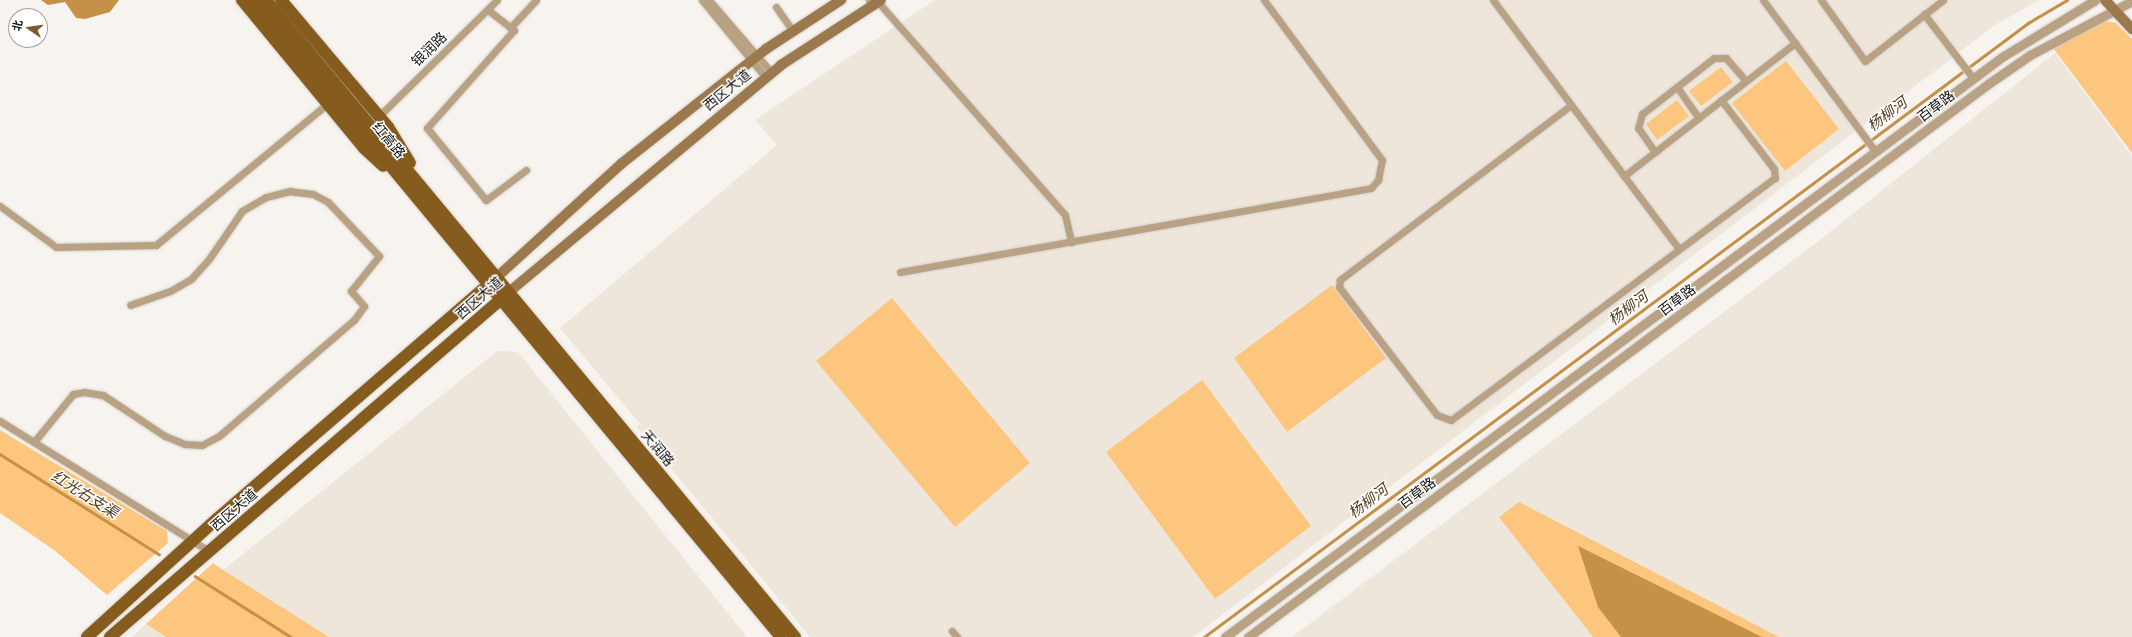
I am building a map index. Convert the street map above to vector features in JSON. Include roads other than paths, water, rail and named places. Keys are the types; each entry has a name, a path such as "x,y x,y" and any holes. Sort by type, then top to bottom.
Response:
{"main road":[{"path":"242,0 364,148 424,198"},
{"name":"红高路","path":"253,0 424,198 505,295"},
{"name":"红高路","path":"266,0 424,198"},
{"path":"281,0 379,116 424,198"},
{"name":"西区大道","path":"87,637 194,540 493,281 621,164 754,58 841,0"},
{"path":"2105,0 2132,29"},
{"name":"西区大道","path":"110,637 505,295 769,75 876,1"},
{"name":"天润路","path":"505,295 781,637"},
{"name":"天润路","path":"505,295 795,637"}],"street":[{"name":"银润路","path":"379,116 497,0"},
{"path":"510,28 536,0"},
{"path":"702,0 769,75"},
{"path":"709,0 754,58"},
{"path":"900,272 1371,188 1378,180 1382,160 1264,0"},
{"path":"1493,0 1679,249"},
{"path":"1763,0 1871,145"},
{"path":"1821,0 1865,61 1942,0"},
{"name":"百草路","path":"1225,637 1968,72 2095,0"},
{"path":"876,1 1065,215 1071,242"},
{"name":"百草路","path":"1248,637 1988,84 2030,55 2132,1"},
{"path":"776,6 793,31"},
{"path":"488,10 514,30 427,128 486,200 526,170"},
{"path":"1924,14 1968,72"},
{"path":"1624,176 1795,43"},
{"path":"1655,152 1638,128 1642,114 1714,58 1726,58 1746,81"},
{"path":"1677,87 1699,118"},
{"path":"1571,105 1340,280 1339,287 1437,415 1451,420 1775,178 1774,169 1721,100"},
{"path":"0,206 56,248 156,245 327,104"},
{"path":"34,442 73,394 84,392 103,395 165,436 185,444 202,445 219,436 354,320 364,306 351,291 379,256 328,202 313,194 290,191 266,197 242,211 209,259 191,279 170,291 130,305"},
{"path":"0,421 194,540 209,551"}],"waterway":[{"name":"杨柳河","path":"1204,637 2028,23 2067,0"},
{"name":"红光右支渠","path":"0,454 159,554"},
{"name":"红光右支渠","path":"195,576 291,637"}]}
